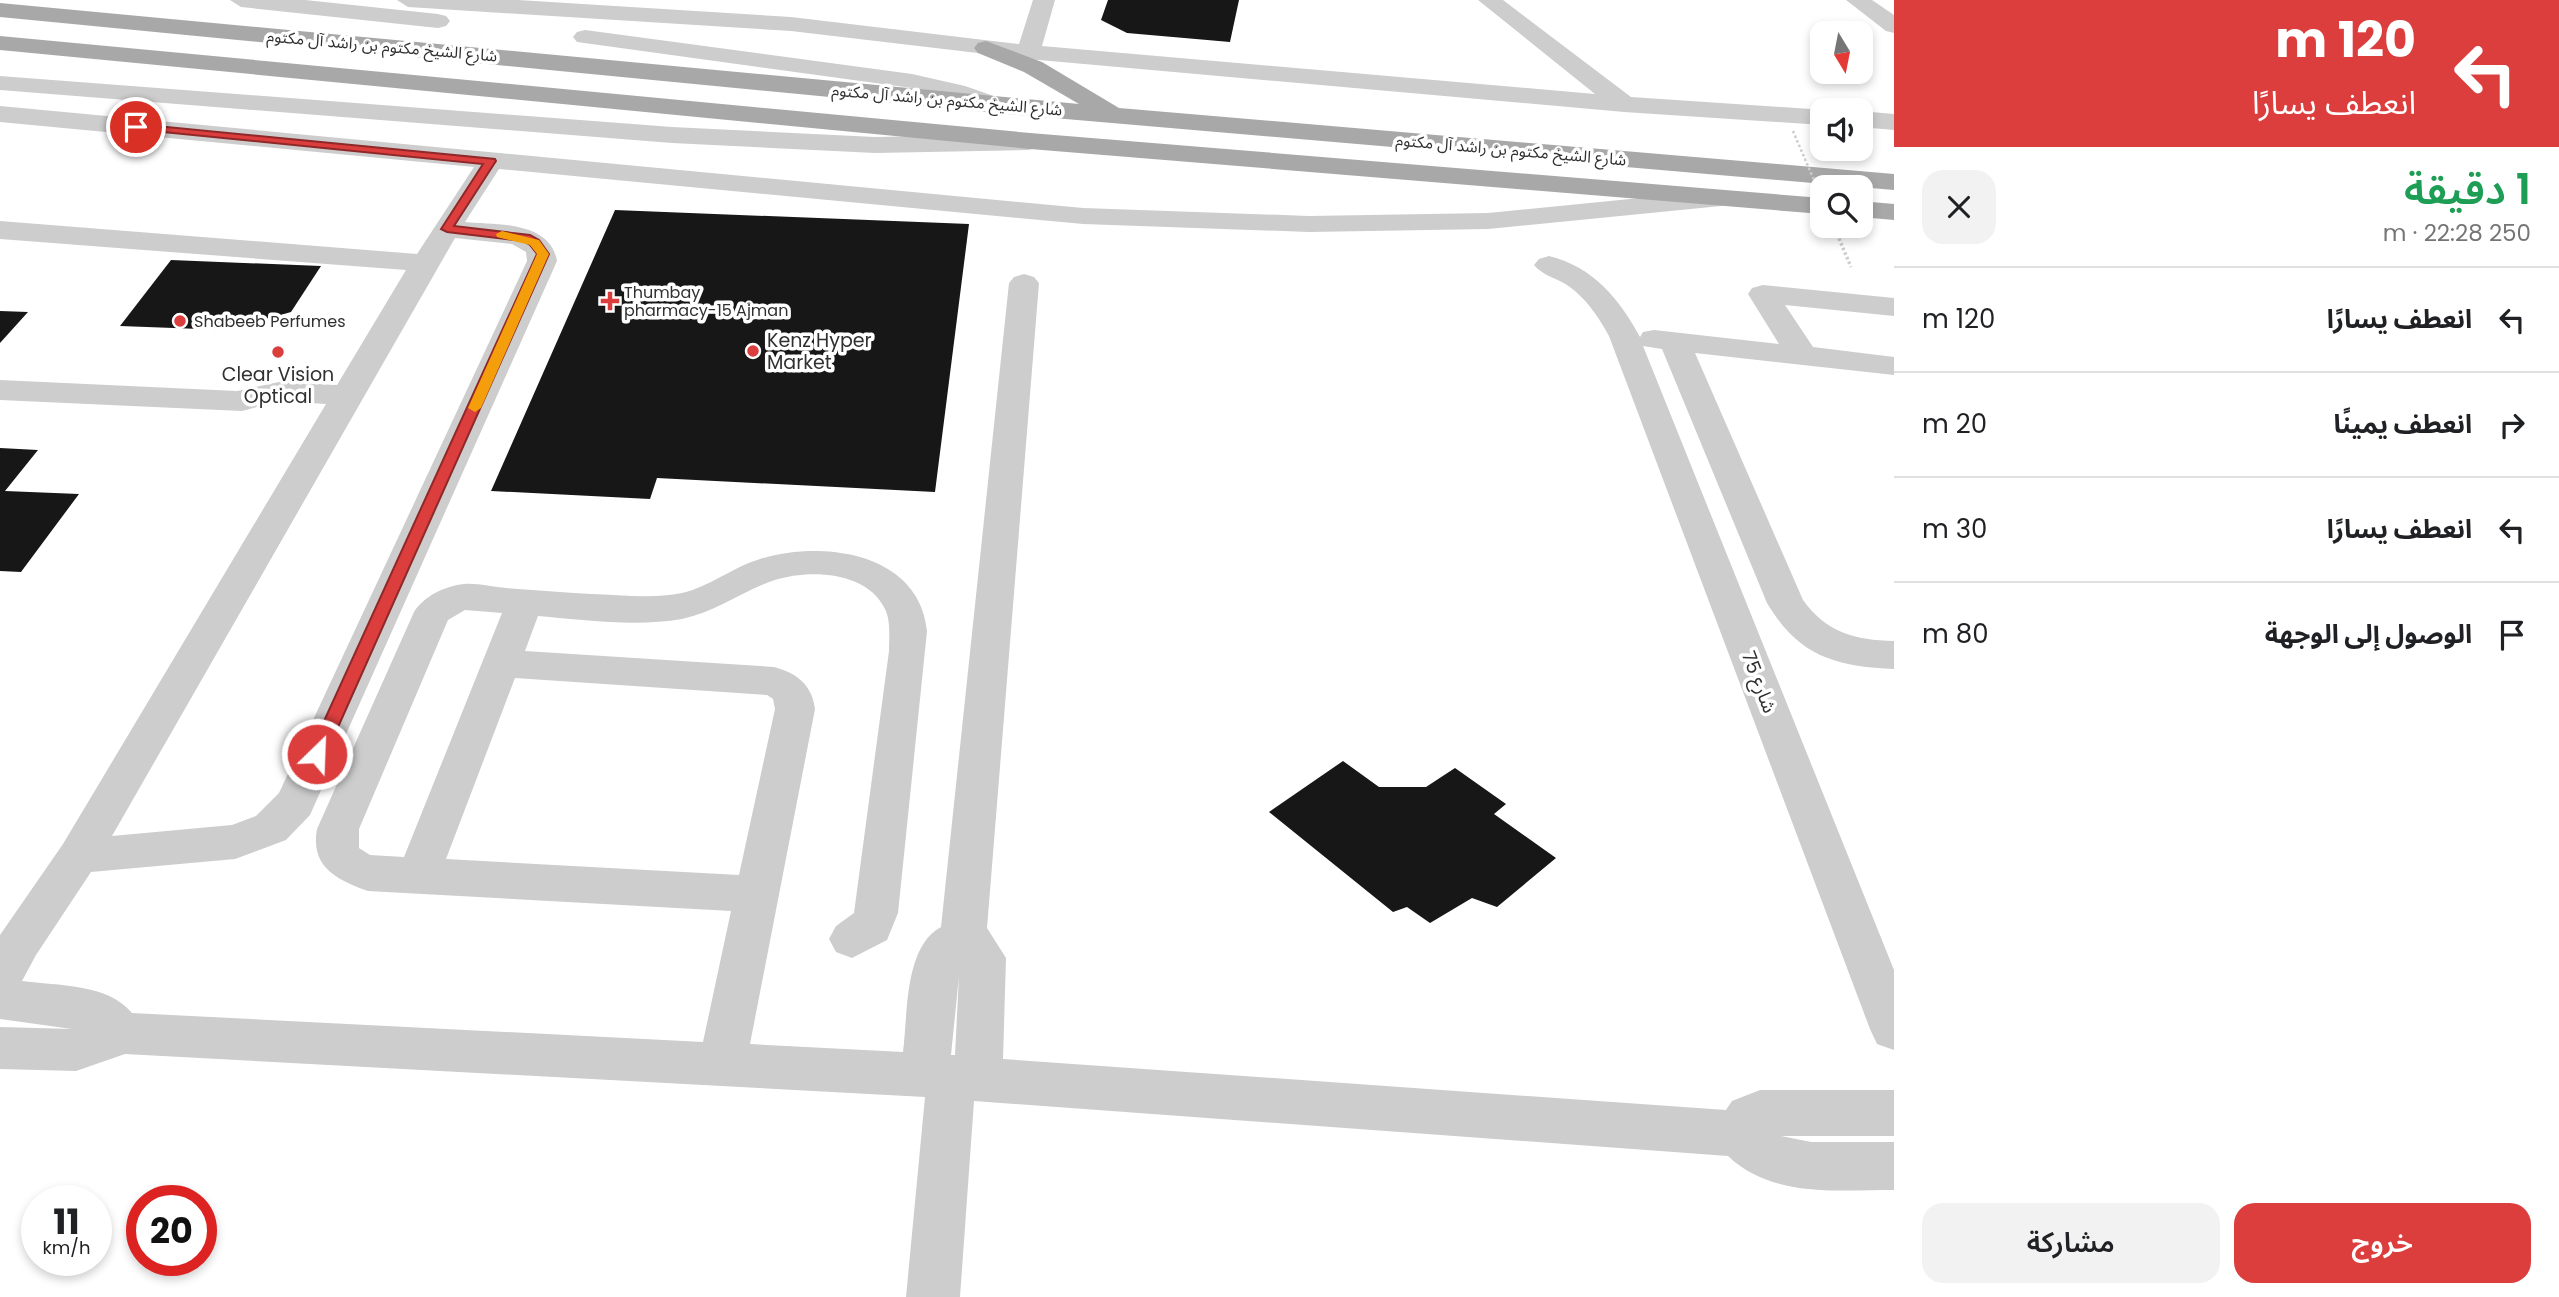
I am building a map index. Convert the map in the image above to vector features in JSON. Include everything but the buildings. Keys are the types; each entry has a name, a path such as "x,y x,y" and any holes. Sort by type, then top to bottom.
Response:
{"main road":[{"name":"شارع الشيخ مكتوم بن راشد آل مكتوم","path":"0,10 1116,116 1894,182"},
{"name":"شارع الشيخ مكتوم بن راشد آل مكتوم","path":"0,43 1030,141 1810,205"},
{"path":"986,48 1044,72 1116,116"},
{"path":"1873,210 1894,212"}],"street":[{"path":"241,0 535,32"},
{"path":"408,0 791,24 1028,52 1624,104 1810,116"},
{"path":"1028,52 1044,0"},
{"path":"1489,0 1624,104"},
{"path":"1857,0 1894,26"},
{"path":"562,35 912,81 957,91 996,105"},
{"path":"0,83 672,135 875,145 1030,141"},
{"path":"0,114 1026,213 1201,221 1488,221 1721,198"},
{"path":"1873,121 1894,122"},
{"path":"0,979 20,941 78,856 425,263 491,161"},
{"path":"78,856 235,842 271,828 295,803 542,261 540,248 525,238 447,229"},
{"path":"0,230 425,263"},
{"name":"شارع 75","path":"1549,265 1566,271 1590,286 1610,310 1624,336 1894,1029"},
{"path":"933,1297 951,1078 983,958 972,942 963,937 1024,283"},
{"path":"1802,355 1763,294 1894,307"},
{"path":"1624,336 1894,366"},
{"path":"1674,340 1786,603 1797,621 1818,639 1846,653 1894,654"},
{"path":"0,390 242,401 243,406 253,412 340,407"},
{"path":"756,894 368,873 351,868 339,858 335,844 338,829 433,612 464,597 677,607 720,593 755,573 796,563 837,564 873,577 887,587 899,599 906,613 908,651 876,913 871,927 852,939"},
{"path":"418,876 525,601"},
{"path":"501,663 758,679 774,681 787,687 794,697 795,709 722,1064"},
{"path":"0,999 94,1011 106,1016 120,1033"},
{"path":"0,1048 76,1052 98,1045 120,1033 951,1078 1739,1134 1755,1150 1776,1161 1894,1166"},
{"path":"1739,1134 1750,1117 1760,1113 1894,1113"}],"path":[{"path":"1793,131 1812,175"},
{"path":"1838,238 1853,272"}],"slow traffic":[{"path":"475,408 542,261 543,254 535,242 502,234"}],"place":[{"name":"Thumbay pharmacy-15 Ajman","path":"610,301"},
{"name":"Shabeeb Perfumes","path":"180,321"},
{"name":"Kenz Hyper Market","path":"753,351"},
{"name":"Clear Vision Optical","path":"278,352"}],"route":[{"path":"136,127 491,161 447,229 525,238 535,242 543,254 317,754"}]}
